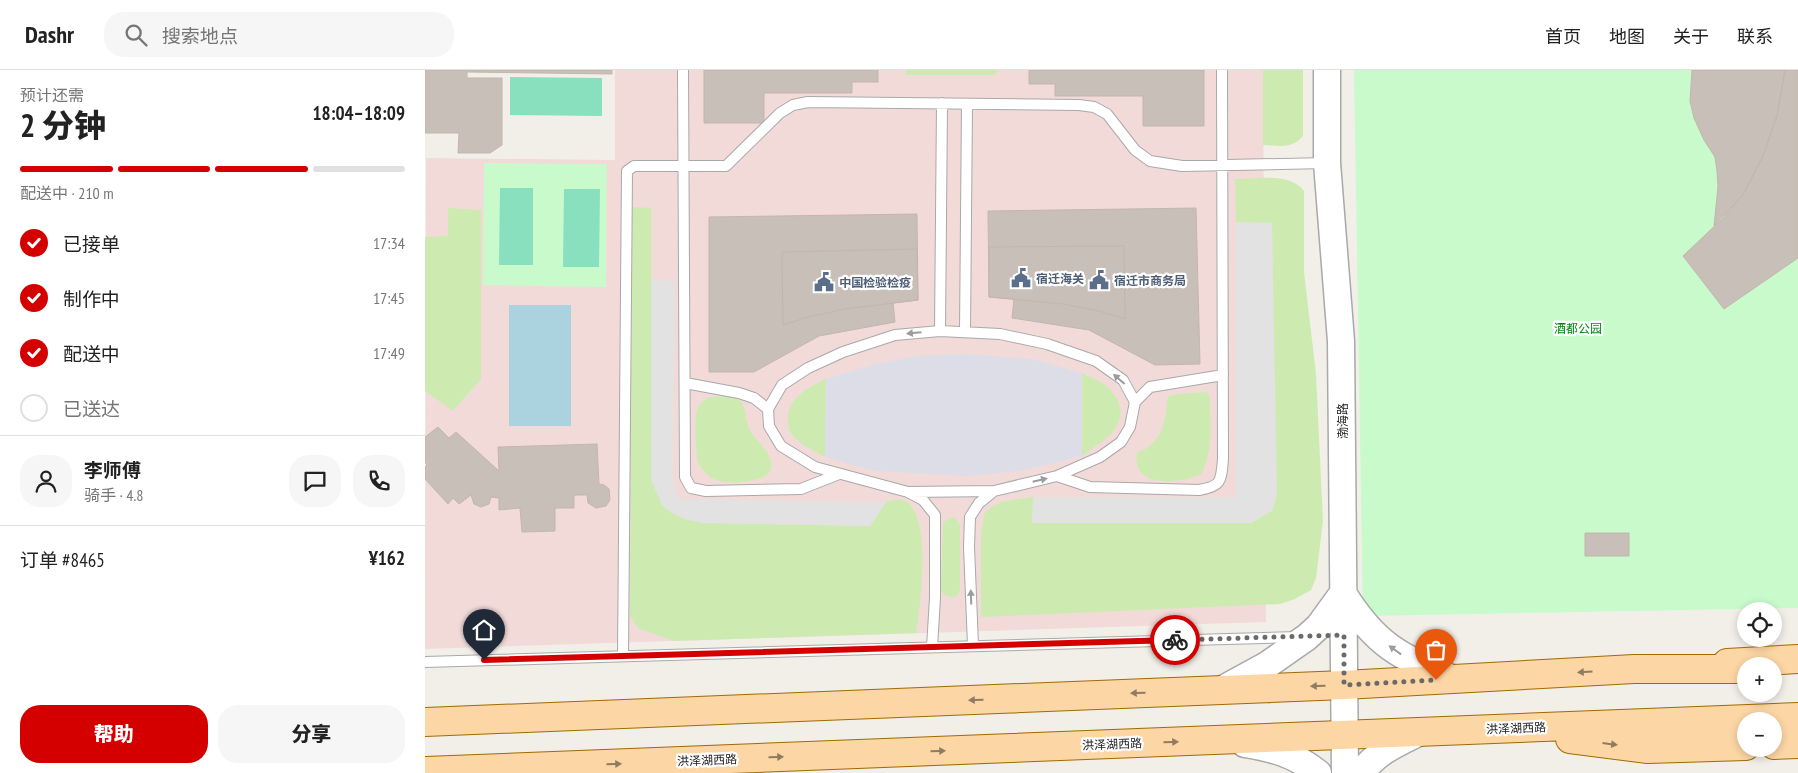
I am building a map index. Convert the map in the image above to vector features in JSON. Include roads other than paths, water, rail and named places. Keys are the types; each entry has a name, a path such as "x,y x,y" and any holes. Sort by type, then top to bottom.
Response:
{"main road":[{"path":"425,722 1344,685 1798,658"},
{"path":"1633,669 1737,669"},
{"path":"1782,669 1798,669"},
{"name":"洪泽湖西路","path":"425,771 1798,717"},
{"path":"1492,729 1648,749 1737,746"},
{"path":"1782,745 1798,744"}],"street":[{"name":"渤海路","path":"1327,70 1327,163 1341,341 1343,593 1327,636 1344,685 1345,773"},
{"path":"1223,689 1327,636 1319,626 1343,593 1357,615 1374,635 1412,662 1454,679"},
{"path":"1361,773 1384,750 1420,732"},
{"path":"1225,740 1279,750 1304,762 1318,773"}],"lane":[{"path":"683,70 685,477 691,488 706,491 801,489 839,474"},
{"path":"1057,476 1090,487 1199,490 1214,487 1221,479 1223,459 1222,70"},
{"path":"623,656 627,171 634,166 726,166 775,118 793,104 808,102 1079,104 1107,114 1135,150 1150,161 1181,166 1327,163"},
{"path":"941,331 942,103"},
{"path":"965,332 967,104"},
{"path":"932,647 935,598 935,515 923,500 908,492 815,467 781,446 769,426 768,409 782,385 817,364 843,352 895,335 941,331 965,332 1000,334 1047,344 1096,361 1123,380 1135,402"},
{"path":"908,492 994,491 1057,476 1100,458 1121,442 1130,427 1135,402 1150,388 1223,375"},
{"path":"685,383 739,393 754,398 768,409"},
{"path":"973,646 969,547 970,517 979,503 994,491"},
{"path":"425,662 1327,636"}],"water":[{"path":"509,305 571,305 571,426 509,426"}],"place":[{"name":"宿迁海关","path":"1021,278"},
{"name":"宿迁市商务局","path":"1099,280"},
{"name":"中国检验检疫","path":"824,282"}],"park label":[{"name":"酒都公园","path":"1578,328"}]}
